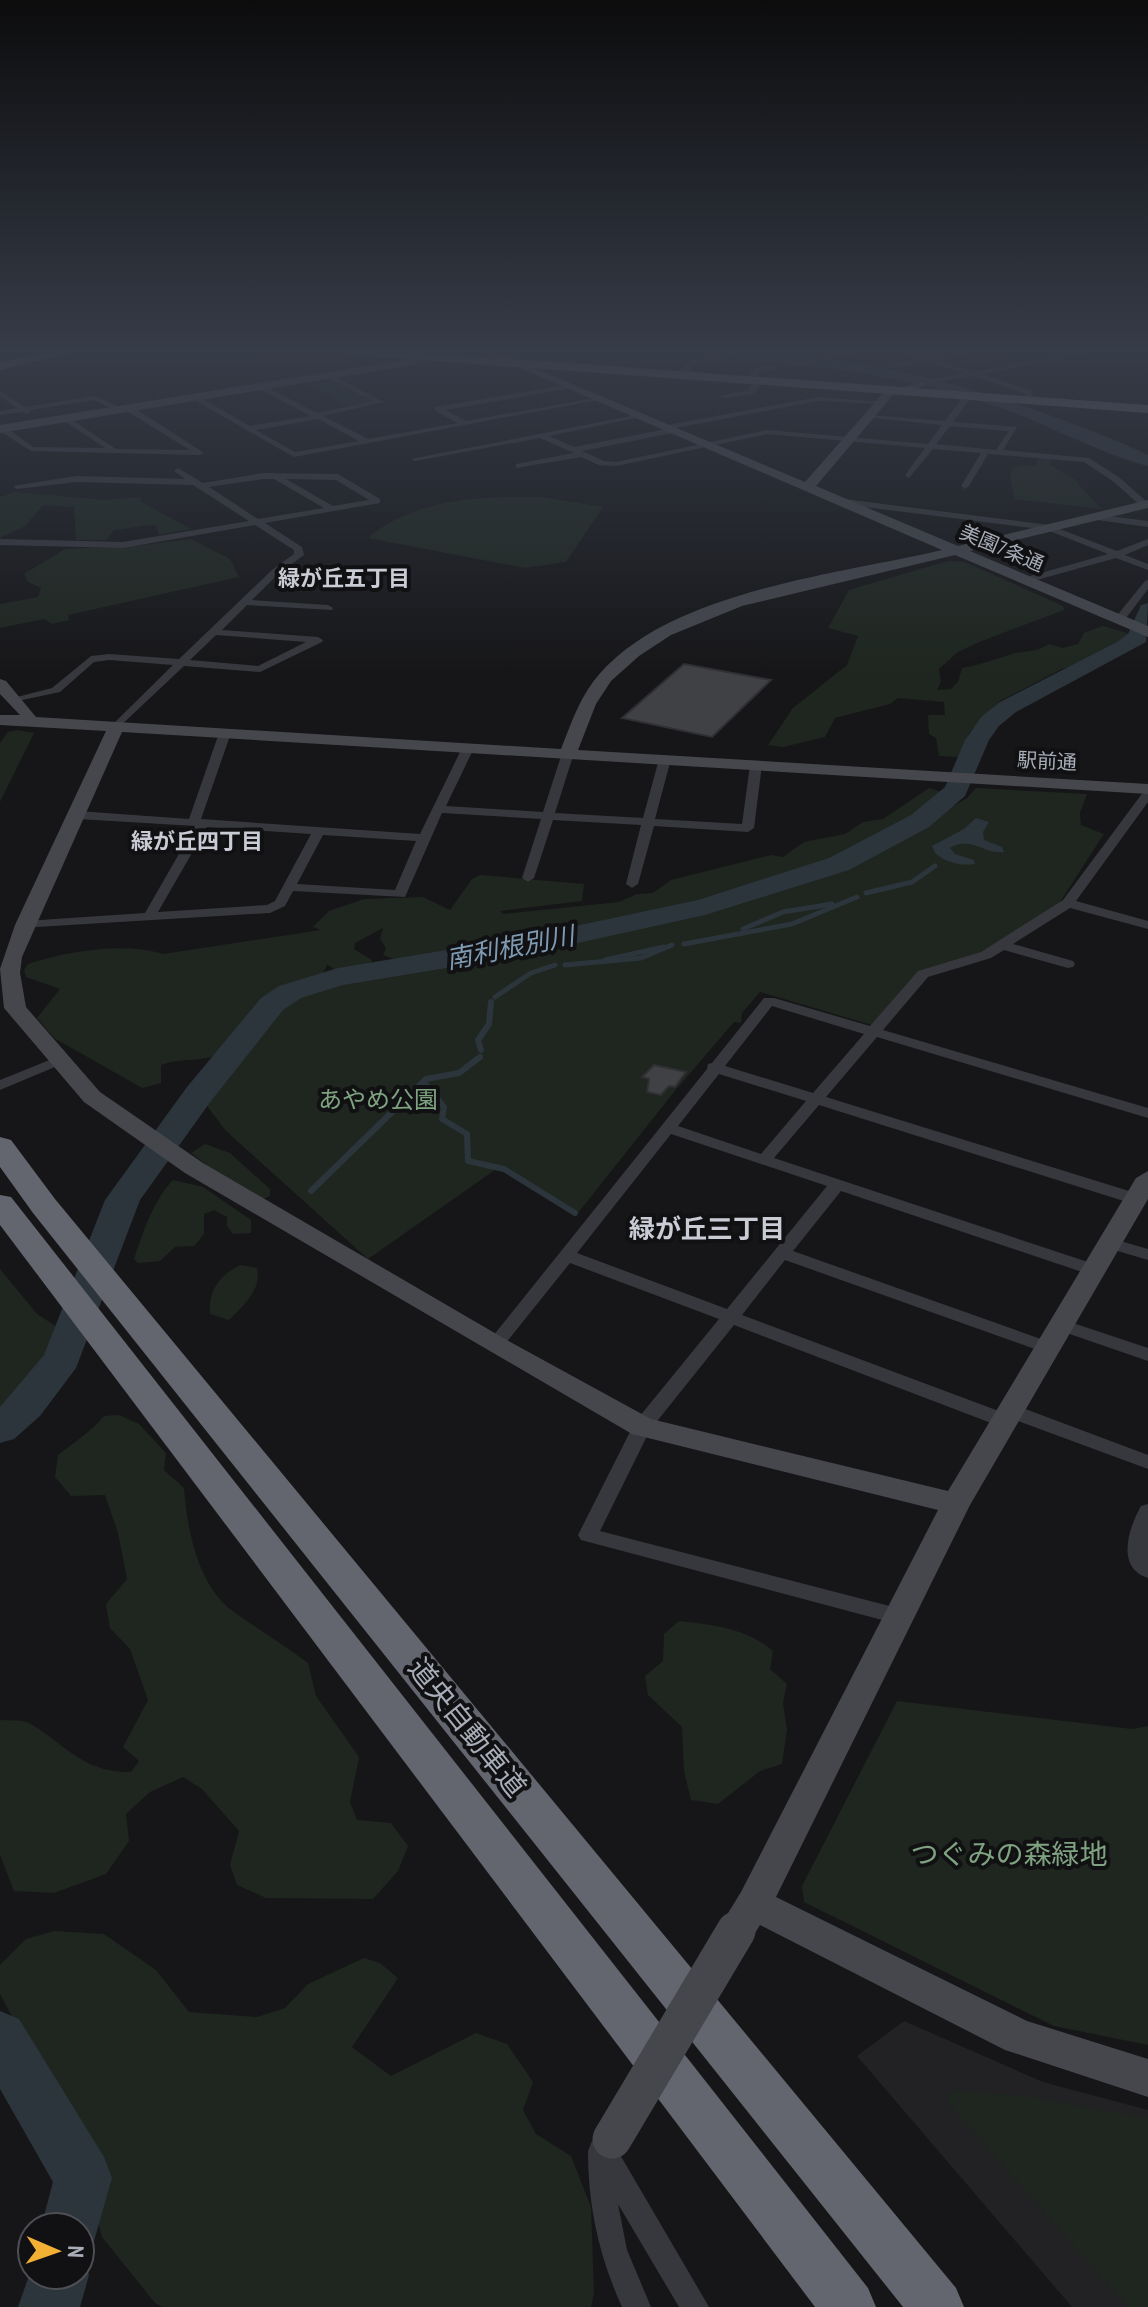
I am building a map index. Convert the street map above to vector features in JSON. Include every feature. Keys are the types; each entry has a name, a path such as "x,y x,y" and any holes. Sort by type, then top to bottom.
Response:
{"highway":[{"name":"道央自動車道","path":"0,1146 44,1206 937,2307"},
{"name":"道央自動車道","path":"0,1204 849,2307"}],"street":[{"path":"519,466 550,459"},
{"path":"593,459 616,464 641,459"},
{"name":"美園7条通","path":"742,459 1148,632"},
{"path":"808,487 832,459"},
{"path":"909,475 922,459"},
{"path":"965,486 981,459"},
{"path":"1071,459 1086,460 1147,504"},
{"path":"178,471 299,549 299,555 275,572 116,727 12,957 10,987 15,1008 57,1061 92,1097 194,1168 495,1345 642,1427 956,1504"},
{"path":"276,476 334,510"},
{"path":"0,542 123,545 377,501 338,477 276,476 198,484 76,479 17,486"},
{"path":"844,502 1049,528 1148,567"},
{"path":"528,878 551,816 568,753 593,693 607,676 662,635 739,604 1147,504"},
{"path":"1093,517 1148,524"},
{"path":"1026,580 1116,555 1148,542"},
{"path":"1123,622 1148,583"},
{"path":"245,602 328,608"},
{"path":"17,700 56,690 91,659 109,657 260,669 318,640 214,632"},
{"path":"0,684 28,714 28,722"},
{"name":"駅前通","path":"0,720 1148,791"},
{"path":"149,917 198,824 225,733"},
{"path":"289,887 400,894 468,748"},
{"path":"632,884 665,759"},
{"path":"438,809 748,828 756,765"},
{"path":"763,1161 923,974 986,955 1068,903 1148,791"},
{"path":"78,815 424,838"},
{"path":"25,925 270,909 280,903 319,831"},
{"path":"1068,903 1148,925"},
{"path":"1002,945 1068,964"},
{"path":"495,1345 713,1067 769,1001 1148,1113"},
{"path":"0,1084 57,1061"},
{"path":"637,2307 617,2267 601,2205 607,2145 745,1918 956,1504 1142,1189 817,1100 713,1067"},
{"path":"668,1128 1094,1270"},
{"path":"836,1186 642,1427 588,1535 901,1617"},
{"path":"1110,1243 1148,1255"},
{"path":"781,1253 1056,1337 1148,1355"},
{"path":"566,1255 729,1318 1148,1462"},
{"path":"1148,1511 1137,1531 1135,1546 1148,1570"},
{"path":"745,1918 1019,2037 1148,2078"},
{"path":"607,2145 695,2307"}],"shaded area":[{"path":"976,818 989,822 983,832 984,840 1002,847 1004,852 971,844 950,848 955,854 974,860 975,864 970,865 949,861 935,853 932,846 964,829"},
{"path":"904,2021 1043,2082 1148,2110 1148,2307 1072,2307 857,2056"}],"green space":[{"path":"1039,459 1052,459 1050,465 1074,479 1101,509 1014,499 1013,470 1035,466"},
{"path":"15,492 105,500 139,497 143,503 191,529 159,535 156,525 114,530 106,540 76,540 74,507 43,505 25,526 0,538 0,497"},
{"path":"541,497 603,507 566,562 525,568 368,538 386,525 427,507 472,499"},
{"path":"191,539 230,559 239,577 68,615 69,620 52,624 44,619 0,628 0,604 38,597 41,588 28,582 24,574 65,549 135,546"},
{"path":"948,561 965,562 1063,606 1064,610 958,652 939,669 941,682 937,690 951,689 958,682 962,668 1049,644 1063,648 1078,644 1084,633 1103,626 1130,634 1104,657 1062,669 1000,701 969,733 958,757 939,756 936,738 929,734 928,715 945,715 944,702 898,698 890,704 835,718 825,737 783,747 768,745 793,708 847,665 858,636 828,628 849,590"},
{"path":"8,732 34,733 0,802 0,743"},
{"name":"あやめ公園","path":"929,788 948,794 930,817 869,856 967,798 976,788 1087,794 1080,813 1081,825 1104,834 1060,902 984,952 918,972 872,1025 760,992 742,1013 741,1023 734,1022 578,1213 502,1165 368,1259 226,1131 204,1102 280,1008 299,994 385,969 478,958 638,929 584,937 545,934 459,954 396,960 383,955 386,948 380,939 383,928 355,943 354,949 372,960 369,968 338,972 327,964 318,977 292,984 259,1005 234,1042 222,1053 161,1065 161,1083 142,1088 54,1038 37,1018 60,989 26,977 24,970 28,964 78,952 113,948 163,954 321,930 313,927 329,911 364,899 423,897 450,910 472,879 480,875 584,884 582,901 500,911 504,914 619,902 637,894 653,893 671,880 771,855 783,857 804,842 845,834 863,822 883,819"},
{"path":"205,1144 230,1153 270,1189 270,1196 262,1199 233,1185 191,1153"},
{"path":"173,1180 203,1187 251,1220 251,1233 233,1234 227,1226 227,1217 214,1210 204,1214 204,1234 194,1246 175,1247 160,1261 138,1263 134,1259 149,1217"},
{"path":"241,1265 257,1268 257,1283 250,1297 229,1320 210,1314 211,1298 217,1284 227,1273"},
{"path":"0,1269 37,1314 62,1330 57,1356 42,1382 22,1404 0,1418"},
{"path":"119,1415 139,1424 166,1453 164,1470 184,1488 196,1553 209,1584 219,1598 308,1663 316,1696 359,1757 350,1802 357,1820 391,1823 408,1846 398,1871 373,1899 266,1898 237,1885 230,1865 239,1831 202,1789 183,1777 150,1792 126,1814 129,1841 106,1874 54,1893 14,1891 0,1855 0,1720 28,1722 77,1757 101,1768 131,1772 139,1761 123,1747 148,1700 130,1649 110,1628 106,1604 127,1579 118,1533 105,1495 71,1496 55,1477 58,1455 104,1416"},
{"path":"679,1621 741,1632 763,1643 773,1651 770,1669 787,1684 783,1703 787,1730 782,1764 760,1771 718,1804 691,1800 684,1771 682,1727 648,1695 645,1676 663,1661 664,1634"},
{"name":"つぐみの森緑地","path":"897,1701 1132,1729 1148,1726 1148,2045 1054,2026 804,1902 802,1886"},
{"path":"54,1931 104,1934 156,1970 189,2012 257,2017 285,2008 308,1984 364,1958 380,1963 398,1978 352,2047 391,2076 476,2033 507,2044 533,2082 523,2110 536,2134 571,2156 591,2207 594,2293 591,2307 162,2307 155,2303 102,2237 73,2132 0,1994 0,1965 26,1939"},
{"path":"950,2090 1025,2096 1148,2118 1148,2307 1128,2307 948,2103"}],"building":[{"path":"684,664 771,680 712,737 622,718"},
{"path":"654,1065 686,1072 675,1087 669,1086 661,1095 647,1092 649,1079 642,1077"}],"waterway":[{"name":"南利根別川","path":"1142,459 1148,461"},
{"name":"南利根別川","path":"0,1429 26,1406 62,1359 123,1200 199,1094 272,1004 290,992 338,977 519,947 705,907 839,864 920,821 956,791 977,740 990,721 1008,707 1125,647 1138,637 1148,609"},
{"path":"866,893 912,882 935,866"},
{"path":"684,944 792,924 857,897"},
{"path":"743,929 783,912 832,904"},
{"path":"565,965 641,958 672,945"},
{"path":"605,960 664,947"},
{"path":"495,997 531,973 555,965"},
{"path":"481,1050 478,1040 489,1024 491,1002"},
{"path":"311,1191 426,1079 459,1073 480,1057"},
{"path":"424,1082 444,1107 442,1119 467,1134 468,1161 504,1169 575,1213"},
{"name":"南利根別川","path":"0,2037 83,2178 75,2211"},
{"name":"南利根別川","path":"49,2307 54,2291"}],"district":[{"name":"緑が丘五丁目","path":"344,578"},
{"name":"緑が丘四丁目","path":"197,841"},
{"name":"緑が丘三丁目","path":"707,1228"}]}
